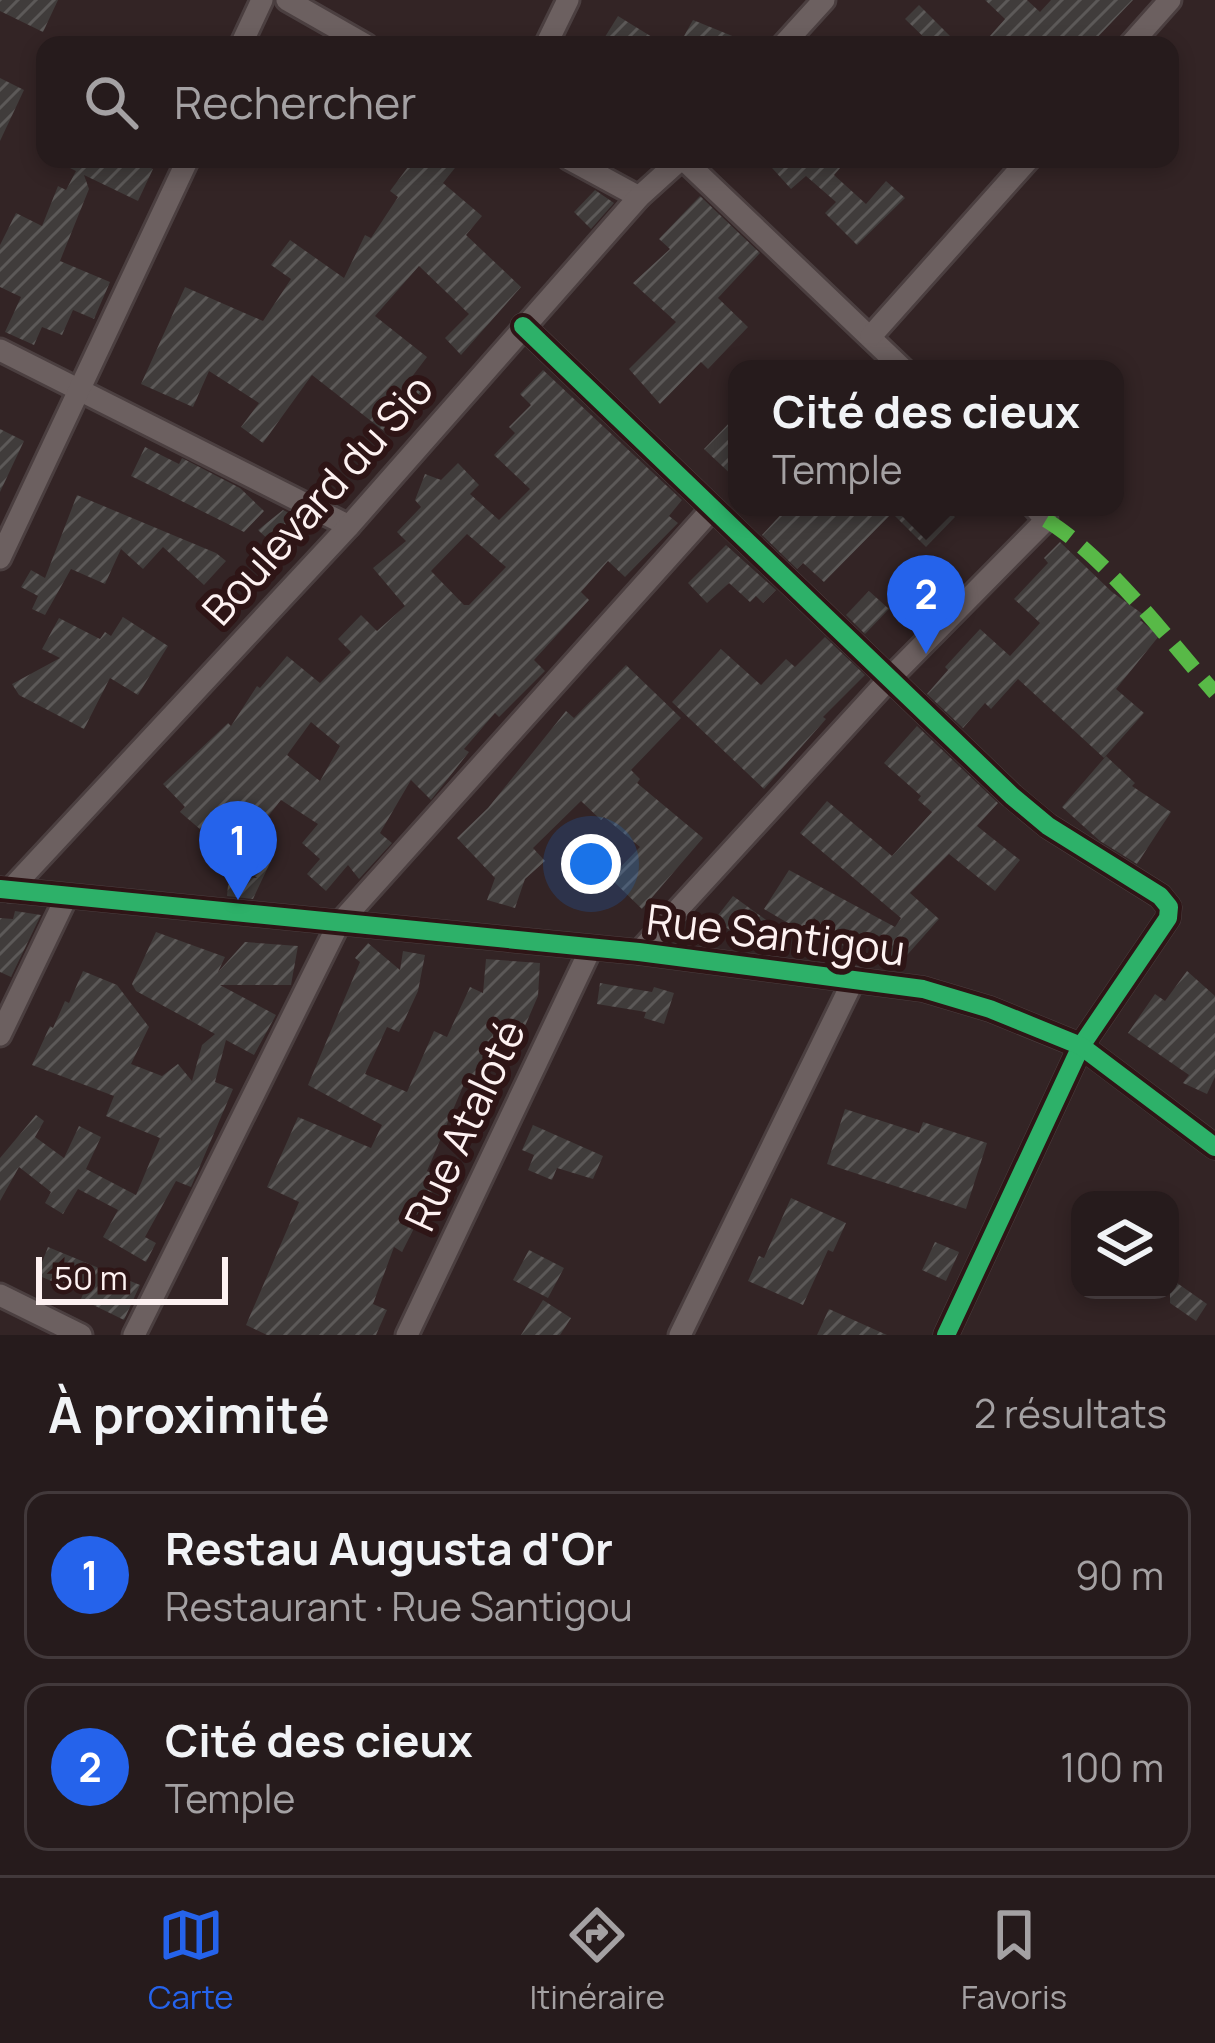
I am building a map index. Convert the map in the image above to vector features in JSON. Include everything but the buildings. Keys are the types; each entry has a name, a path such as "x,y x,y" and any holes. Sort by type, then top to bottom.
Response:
{"street":[{"path":"245,36 262,0"},
{"path":"287,0 350,36"},
{"path":"550,36 568,0"},
{"path":"791,36 824,0"},
{"path":"1138,36 1170,0"},
{"path":"0,558 184,168"},
{"path":"586,168 639,197"},
{"name":"Boulevard du Sio","path":"5,890 349,526 639,197 672,168"},
{"path":"692,168 895,360"},
{"path":"872,336 1021,168"},
{"path":"523,326 1030,811 1160,896 1169,907 1168,918 1082,1046 946,1335"},
{"path":"0,350 349,526"},
{"path":"134,1335 338,925 711,510"},
{"path":"639,952 890,678 1046,520 1042,516"},
{"name":"Rue Santigou","path":"5,890 639,952 923,989 990,1009 1082,1046 1215,1147"},
{"path":"0,1035 65,898"},
{"name":"Rue Ataloté","path":"407,1335 591,948"},
{"path":"680,1335 854,980"},
{"path":"0,1295 81,1335"}],"marked path":[{"path":"1046,520 1113,576 1215,693"}],"cycle path":[{"path":"523,326 1012,796 1048,826 1160,896 1169,907 1168,918 1081,1046 946,1335"},
{"path":"0,889 639,952 923,989 990,1009 1081,1046 1215,1147"}],"place":[{"name":"Cité des cieux","path":"926,654"},
{"name":"Restau Augusta d'Or","path":"238,900"}]}
